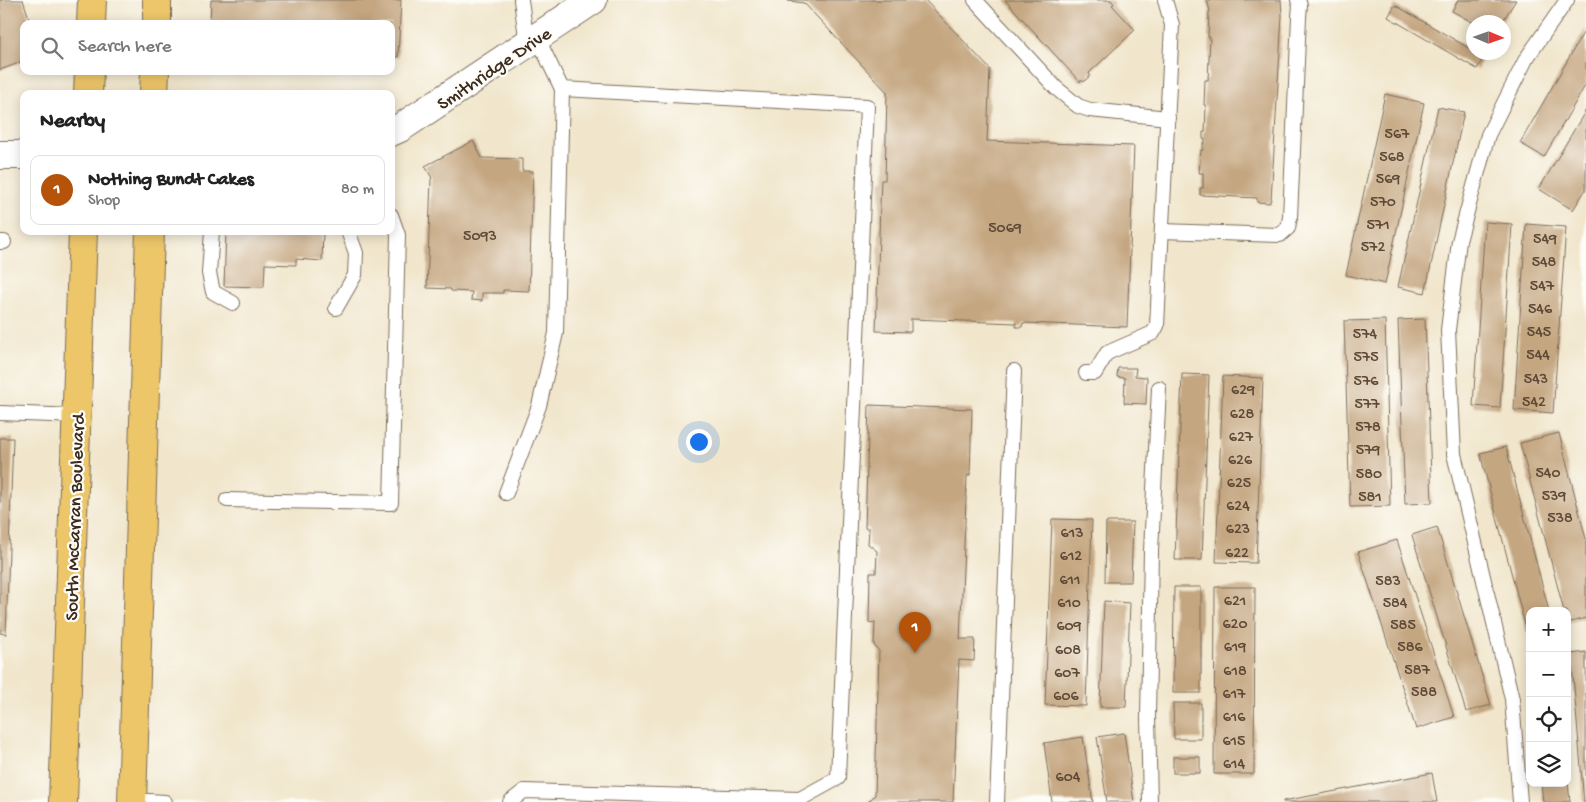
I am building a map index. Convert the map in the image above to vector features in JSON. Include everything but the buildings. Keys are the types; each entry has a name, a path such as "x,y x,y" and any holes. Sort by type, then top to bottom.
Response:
{"main road":[{"path":"91,20 92,0"},
{"path":"157,20 158,0"},
{"path":"88,90 89,75"},
{"path":"154,90 155,75"},
{"name":"South McCarran Boulevard","path":"63,802 83,235"},
{"path":"132,801 150,235"}],"street":[{"name":"Smithridge Drive","path":"395,130 593,0"},
{"path":"0,155 20,155"}],"lane":[{"path":"506,493 539,406 556,333 562,89 532,41 520,0"},
{"path":"975,0 1056,88 1078,106 1090,110 1168,118"},
{"path":"1086,373 1095,373 1108,353 1153,333 1157,326 1172,25 1165,0"},
{"path":"1162,231 1280,235 1288,228 1291,208 1300,17 1298,0"},
{"path":"1520,802 1512,699 1454,454 1448,330 1459,242 1488,135 1526,59 1567,0"},
{"path":"510,802 524,791 800,799 838,778 867,106 562,89"},
{"path":"227,500 391,503 398,235 395,226"},
{"path":"212,235 209,273 212,292 233,303"},
{"path":"336,308 355,275 356,254 349,235"},
{"path":"997,802 1014,371"},
{"path":"1150,802 1148,717 1151,551 1159,388"},
{"path":"0,413 76,416"},
{"path":"132,801 165,802"}],"place":[{"name":"Nothing Bundt Cakes","path":"915,653"}]}
